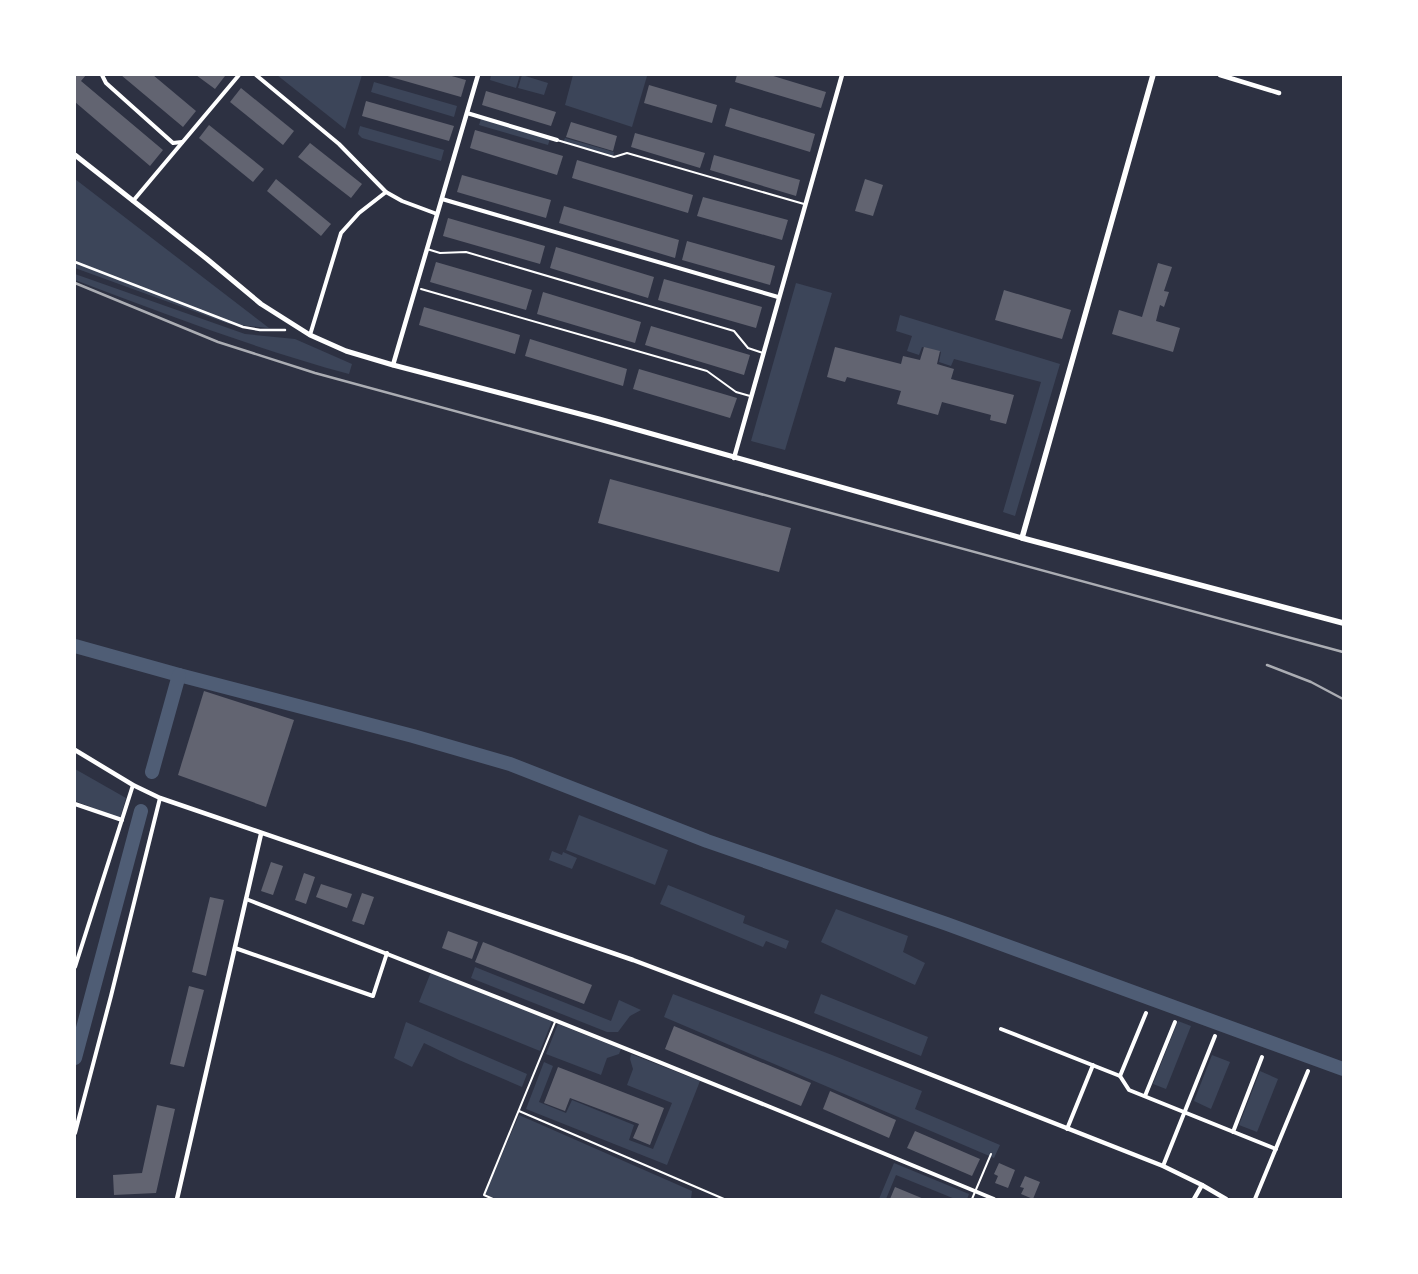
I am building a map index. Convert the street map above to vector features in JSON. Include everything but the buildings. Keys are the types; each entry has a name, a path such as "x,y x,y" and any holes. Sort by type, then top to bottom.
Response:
{"highway":[{"path":"1153,75 1022,538 1343,623"}],"main road":[{"path":"75,155 260,304 310,335 346,350 393,365 599,419 1022,538"}],"street":[{"path":"102,75 106,83 173,143 182,142"},
{"path":"134,201 238,75"},
{"path":"256,75 339,144 386,192 402,201 437,214"},
{"path":"393,365 478,75"},
{"path":"734,458 842,75"},
{"path":"1220,75 1279,93"},
{"path":"467,113 557,140"},
{"path":"310,335 342,233 359,213 386,192"},
{"path":"442,199 778,297"},
{"path":"75,262 243,327 260,330 286,330"},
{"path":"75,750 133,785 160,798 633,960 795,1021 1163,1166 1226,1199"},
{"path":"75,967 133,785"},
{"path":"75,1133 116,979 160,798"},
{"path":"75,804 122,820"},
{"path":"177,1199 262,834"},
{"path":"246,899 429,969 994,1199"},
{"path":"235,948 373,996 387,953"},
{"path":"1120,1076 1146,1013"},
{"path":"1145,1096 1175,1022"},
{"path":"1001,1029 1120,1076 1129,1090 1276,1149"},
{"path":"1163,1166 1215,1036"},
{"path":"1233,1132 1262,1056"},
{"path":"1068,1128 1093,1065"},
{"path":"1255,1199 1308,1071"},
{"path":"1194,1199 1202,1185"}],"lane":[{"path":"557,140 614,158 627,153 805,204"},
{"path":"427,249 440,253 466,252 734,331 748,348 763,353"},
{"path":"421,289 707,371 736,392 751,396"},
{"path":"493,1199 484,1195 556,1020"},
{"path":"518,1111 724,1199"},
{"path":"972,1199 991,1154"}],"shaded area":[{"path":"277,75 362,75 345,129"},
{"path":"491,75 520,75 516,88 490,80"},
{"path":"522,75 548,83 544,95 518,88"},
{"path":"573,75 647,76 632,127 565,105"},
{"path":"374,82 457,106 454,117 371,92"},
{"path":"481,119 550,139 548,145 479,125"},
{"path":"360,126 444,150 441,161 362,138 358,134"},
{"path":"565,138 614,152 613,157 563,143"},
{"path":"75,179 269,328 229,324 75,268"},
{"path":"75,274 245,334 295,339 352,364 349,374 280,354 177,318 75,280"},
{"path":"796,283 832,293 785,450 751,441"},
{"path":"900,315 1060,364 1015,516 1003,512 1041,382 954,359 951,366 939,362 941,352 922,347 919,355 907,351 912,336 896,331"},
{"path":"75,769 126,798 120,818 75,801"},
{"path":"579,815 668,850 655,885 566,850"},
{"path":"552,851 562,855 563,852 577,858 572,869 549,860"},
{"path":"668,885 745,916 743,923 789,941 786,949 766,941 763,947 660,904"},
{"path":"836,909 908,936 903,952 925,963 915,985 821,942"},
{"path":"475,967 611,1021 619,1000 641,1010 630,1016 618,1032 607,1032 471,978"},
{"path":"431,972 552,1021 540,1051 419,1002"},
{"path":"673,994 922,1091 915,1109 1000,1145 994,1158 664,1017"},
{"path":"821,994 928,1037 921,1056 814,1013"},
{"path":"1178,1021 1191,1026 1166,1089 1153,1084"},
{"path":"406,1022 527,1074 522,1087 424,1043 412,1067 394,1058"},
{"path":"558,1024 621,1049 619,1054 607,1058 601,1075 546,1054"},
{"path":"631,1054 700,1081 667,1165 526,1109 544,1062 553,1066 539,1102 566,1113 572,1100 634,1125 629,1140 653,1149 672,1103 627,1085 633,1069 630,1059"},
{"path":"1212,1055 1230,1062 1211,1109 1194,1101"},
{"path":"1260,1071 1278,1079 1257,1132 1239,1125"},
{"path":"519,1115 692,1191 691,1199 496,1199 485,1194"},
{"path":"894,1163 969,1194 967,1199 955,1199 896,1175 886,1199 879,1199"}],"waterway":[{"path":"75,646 413,736 510,764 707,841 947,924 1343,1069"},
{"path":"152,772 179,675"},
{"path":"75,1058 141,811"}],"railway":[{"path":"75,283 218,342 315,373 1343,652"},
{"path":"1267,665 1311,682 1343,699"}]}
